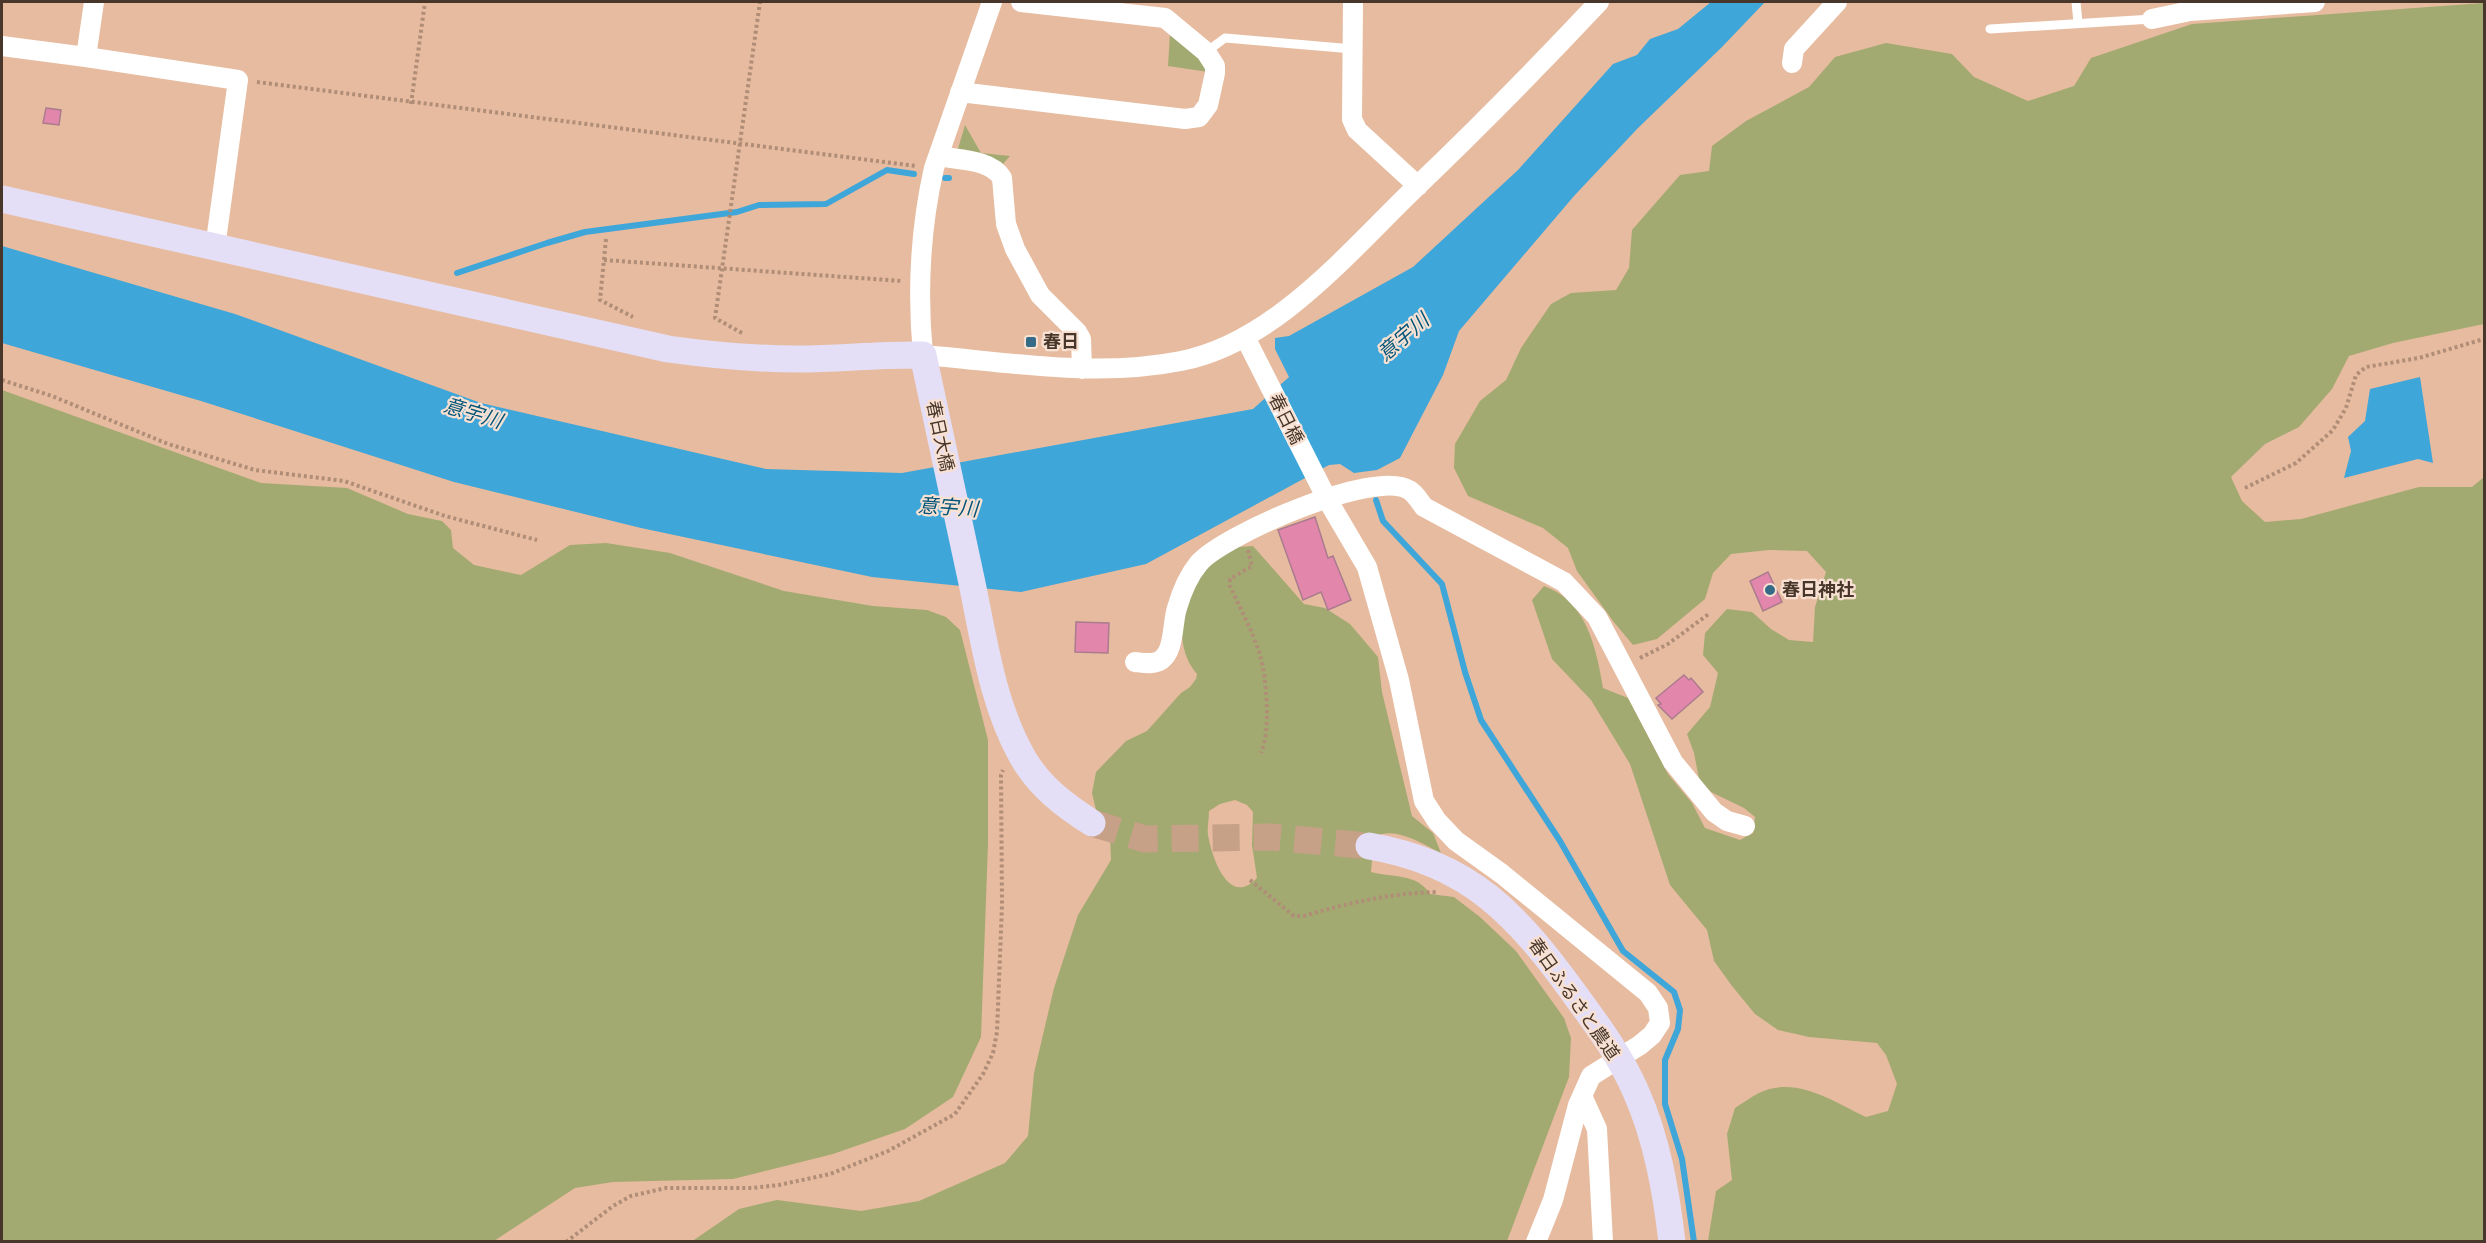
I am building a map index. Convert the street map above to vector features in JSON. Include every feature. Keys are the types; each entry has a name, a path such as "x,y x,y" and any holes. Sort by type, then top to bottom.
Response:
{"street":[{"path":"86,57 94,2"},
{"path":"925,362 919,309 924,217 936,162 992,2"},
{"path":"960,92 1192,119 1199,117 1208,105 1215,73 1211,59 1206,52 1165,18 1021,2"},
{"path":"1353,2 1352,119 1358,130 1418,186"},
{"path":"2,199 634,342 688,352 798,359 884,354 925,362 1082,369 1147,367 1183,361 1247,343 1336,265 1418,186 1518,89 1599,2"},
{"path":"1792,63 1794,49 1837,2"},
{"path":"2152,19 2190,6 2315,2"},
{"path":"2,46 238,80 215,248"},
{"path":"936,162 990,166 999,173 1002,178 1010,237 1031,282 1040,295 1077,332 1081,339 1082,369"},
{"name":"春日橋","path":"1247,343 1325,495 1367,567 1399,680 1424,801 1437,821 1456,841 1502,874 1648,993 1658,1008 1660,1023 1652,1035 1591,1076 1582,1096 1553,1200 1536,1242"},
{"name":"春日大橋","path":"925,362 977,608 1002,711 1022,756"},
{"path":"1135,662 1154,664 1166,656 1177,608 1198,564 1216,547 1325,495 1360,488 1392,486 1408,489 1424,507 1564,582 1597,616 1672,762 1714,812 1727,821 1745,826"},
{"path":"1022,756 1030,770 1056,799 1092,823"},
{"name":"春日ふるさと農道","path":"1369,846 1415,857 1458,876 1501,905 1540,947 1602,1032 1636,1090 1656,1147 1668,1204 1672,1242"},
{"path":"1582,1096 1597,1129 1603,1242"}],"lane":[{"path":"2076,2 2078,23"},
{"path":"1990,29 2152,19"},
{"path":"1206,52 1225,38 1353,49"}],"path":[{"path":"411,104 425,2"},
{"path":"748,357 748,336 715,318 760,2"},
{"path":"238,80 740,145 936,162"},
{"path":"606,239 600,300 631,315 635,320 634,342"},
{"path":"604,260 920,282"},
{"path":"2245,488 2296,463 2333,430 2346,408 2356,375 2366,367 2419,358 2484,339"},
{"path":"2,380 52,396 168,444 255,470 344,481 446,516 537,540"},
{"path":"1252,528 1248,551 1252,566 1230,579 1230,586 1260,655 1267,710 1266,741 1261,753"},
{"path":"1624,667 1668,644 1710,613"},
{"path":"566,1242 613,1206 632,1196 666,1188 752,1188 779,1185 830,1174 888,1151 955,1114 983,1074 993,1053 997,1032 1002,905 1001,775 1004,769 1022,756"},
{"path":"1250,880 1294,916 1303,916 1368,898 1444,891 1458,876"}],"green space":[{"path":"2484,3 2484,324 2393,343 2349,356 2332,389 2299,427 2265,444 2231,477 2242,501 2265,522 2301,519 2419,487 2472,487 2484,477 2484,1241 1708,1241 1716,1191 1732,1180 1727,1134 1735,1108 1759,1093 1773,1088 1787,1087 1828,1098 1866,1117 1888,1111 1897,1084 1886,1055 1877,1043 1809,1037 1778,1030 1755,1014 1732,986 1714,961 1707,930 1670,885 1630,764 1591,700 1552,659 1532,600 1544,586 1559,593 1580,614 1593,642 1603,688 1628,698 1668,774 1692,803 1705,828 1740,840 1753,833 1755,817 1744,808 1711,792 1699,779 1694,753 1687,734 1710,707 1718,673 1703,655 1705,633 1727,609 1752,612 1771,629 1789,640 1813,642 1815,607 1826,572 1807,551 1769,550 1731,554 1713,573 1705,599 1657,639 1633,645 1577,571 1568,548 1543,528 1468,496 1454,468 1455,444 1480,401 1506,380 1521,348 1551,304 1571,293 1616,290 1629,268 1632,230 1680,175 1709,171 1712,146 1746,121 1809,87 1835,57 1886,43 1952,54 1974,77 2028,101 2074,86 2091,58 2192,24"},
{"path":"1170,33 1205,61 1208,72 1168,66"},
{"path":"965,125 981,153 1010,156 1003,164 986,163 957,152"},
{"path":"2,390 261,483 347,488 408,514 442,521 451,530 453,548 474,565 521,575 570,545 606,543 670,553 784,591 873,606 927,610 946,617 960,630 988,740 988,844 981,1037 953,1097 905,1129 833,1154 733,1179 613,1182 575,1188 494,1241 2,1241"},
{"path":"1253,546 1304,604 1325,608 1350,624 1378,657 1382,692 1412,816 1433,833 1441,853 1399,834 1382,834 1374,837 1371,872 1412,879 1425,887 1430,894 1454,897 1480,917 1516,951 1564,1018 1571,1038 1569,1077 1507,1241 691,1242 739,1209 777,1200 861,1211 919,1201 1005,1163 1028,1136 1034,1073 1054,988 1078,915 1111,860 1110,835 1096,810 1092,793 1096,772 1126,741 1147,731 1196,679 1197,674 1186,655 1183,644 1182,621 1186,599 1192,583 1223,548","holes":["1235,800 1247,805 1253,812 1252,845 1257,878 1247,886 1238,887 1230,884 1213,856 1208,835 1209,811 1220,804"]}],"water":[{"name":"意宇川","path":"1711,2 1765,2 1638,128 1574,196 1459,331 1443,375 1400,458 1377,470 1354,473 1340,464 1329,465 1146,564 1021,592 872,577 641,528 454,482 201,401 2,343 2,246 235,314 481,403 766,469 902,473 1253,409 1289,377 1275,349 1275,338 1289,336 1413,267 1518,170 1613,64 1637,55 1650,39 1678,29"},
{"path":"2420,377 2433,463 2418,459 2344,478 2351,451 2348,437 2365,421 2370,389"}],"building":[{"path":"46,108 61,110 59,125 43,123"},
{"path":"1315,517 1328,558 1333,556 1351,600 1328,610 1321,592 1303,600 1278,530"},
{"name":"春日神社","path":"1768,572 1782,602 1763,611 1750,581"},
{"path":"1076,622 1109,623 1108,653 1075,652"},
{"path":"1684,675 1689,680 1691,678 1703,692 1672,719 1658,705 1661,704 1656,698"}],"waterway":[{"path":"457,273 585,232 737,212 759,205 826,204 887,170 914,174"},
{"path":"1376,500 1383,521 1442,584 1465,672 1481,720 1560,841 1623,951 1674,992 1680,1010 1678,1029 1665,1060 1665,1104 1682,1159 1694,1242"}],"tunnel":[{"path":"1092,823 1145,839 1271,837 1369,846"}],"place":[{"name":"春日","path":"1031,342"},
{"name":"春日神社","path":"1770,590"}]}
